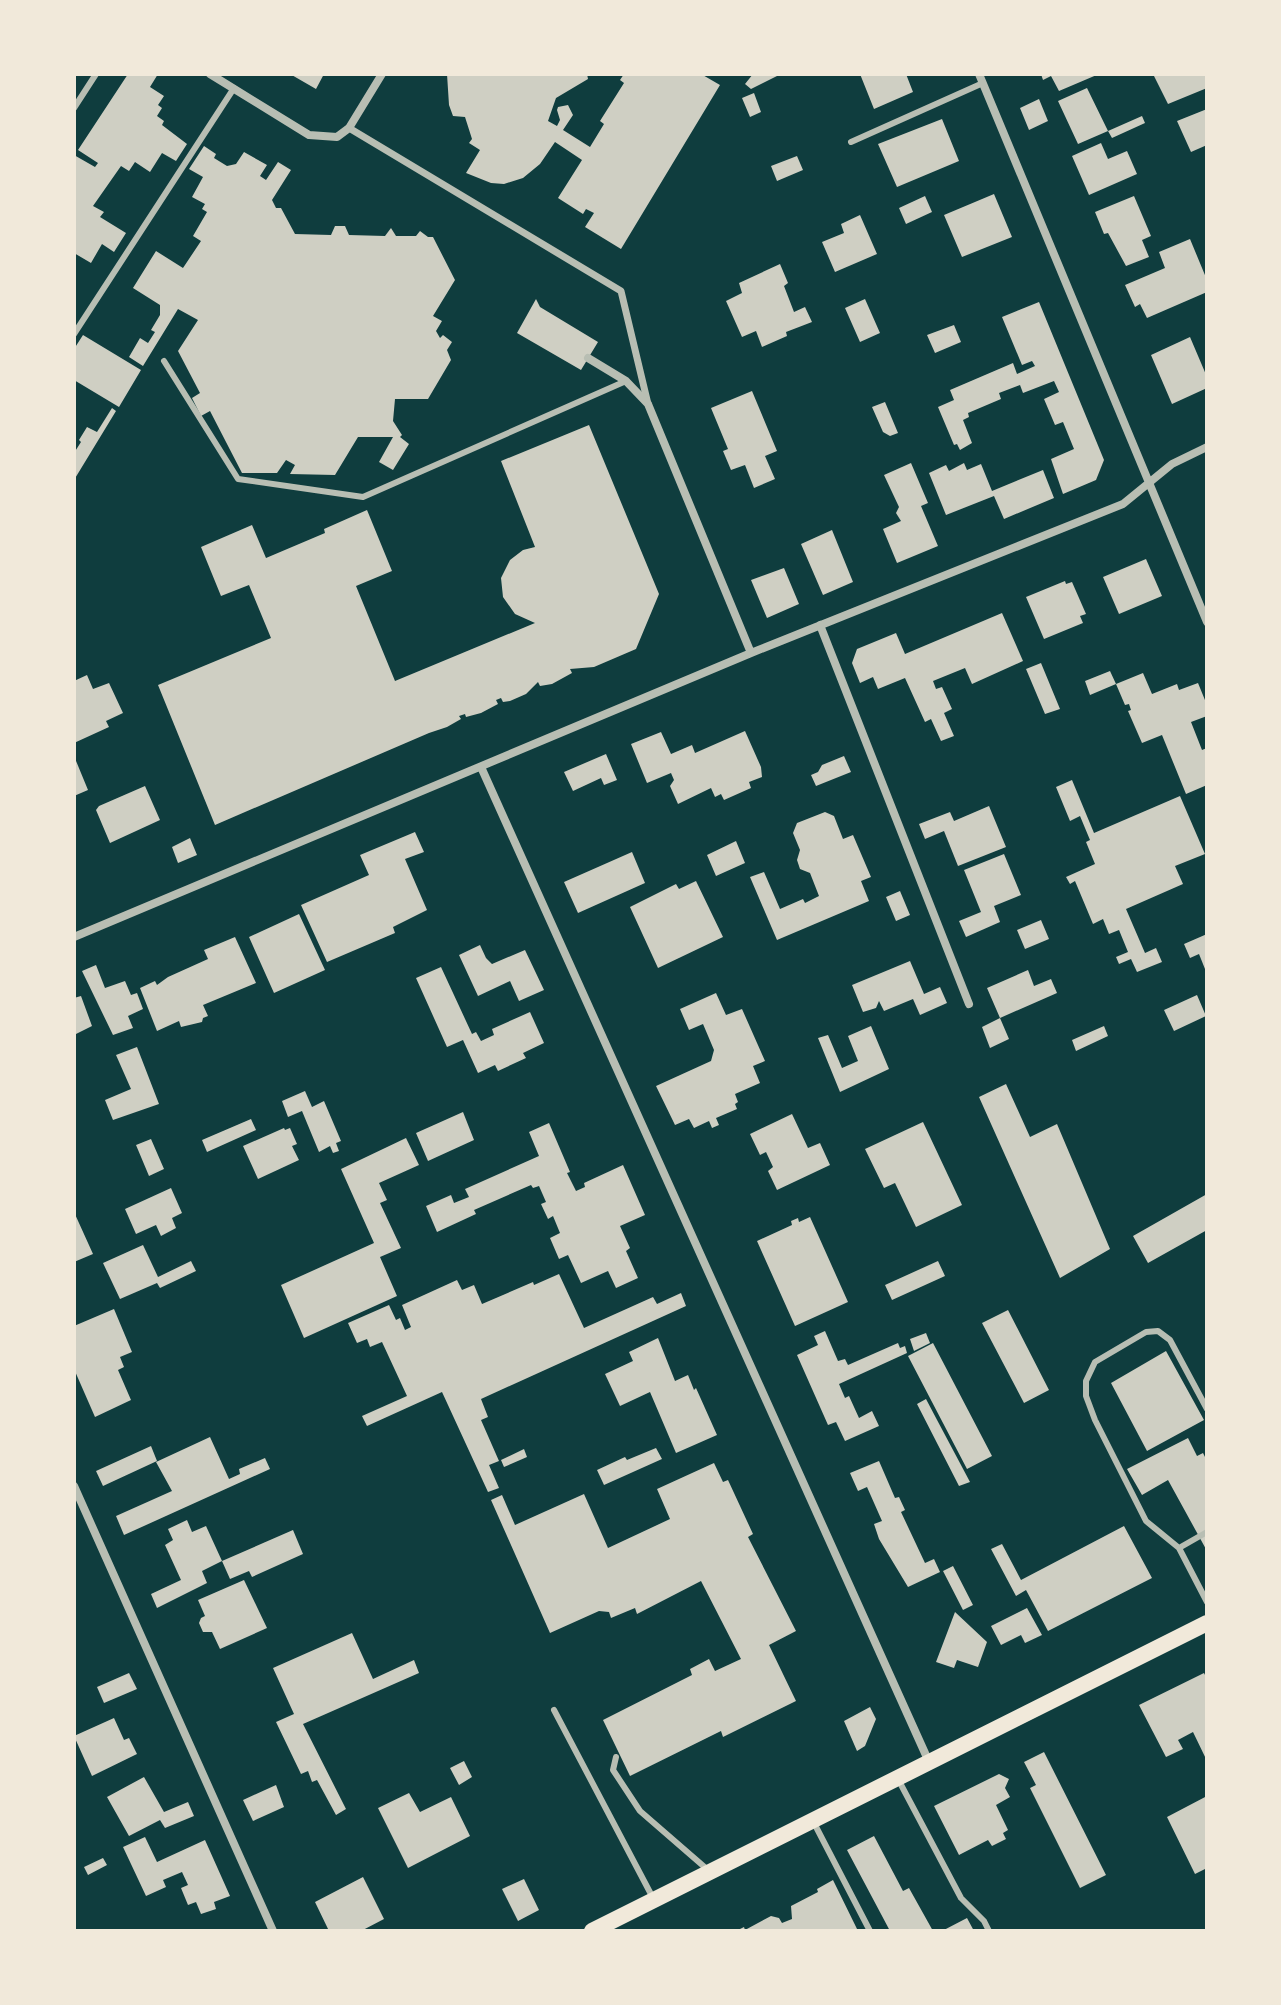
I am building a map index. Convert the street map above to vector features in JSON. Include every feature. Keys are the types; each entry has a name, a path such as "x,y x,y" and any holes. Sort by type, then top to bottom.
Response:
{"main road":[{"path":"592,1931 1207,1623"}],"street":[{"path":"210,74 309,135 337,137 349,128 382,74"},
{"path":"979,74 1207,622"},
{"path":"349,128 621,291 648,404 751,653"},
{"path":"588,358 626,381 648,404"},
{"path":"74,937 751,653 1123,504 1172,464 1207,447"},
{"path":"820,625 969,1004"},
{"path":"481,767 930,1763"},
{"path":"74,1486 273,1931"}],"lane":[{"path":"74,108 96,74"},
{"path":"851,142 983,83"},
{"path":"74,334 234,88"},
{"path":"164,361 238,479 363,497 626,381"},
{"path":"1207,1409 1170,1340 1158,1331 1146,1332 1095,1362 1086,1381 1086,1396 1095,1420 1146,1521 1179,1548 1207,1602"},
{"path":"1179,1548 1207,1532"},
{"path":"554,1710 654,1900"},
{"path":"616,1757 613,1770 640,1811 711,1872"},
{"path":"898,1779 961,1898 984,1921 989,1931"},
{"path":"813,1821 870,1931"}],"building":[{"path":"128,74 158,74 150,87 164,96 158,105 162,108 157,116 164,121 162,125 187,144 176,161 162,153 150,172 135,162 129,171 121,166 93,206 104,212 100,217 126,233 114,252 102,244 91,263 74,253 74,155 95,167 98,163 78,150"},
{"path":"290,74 324,74 316,89"},
{"path":"447,74 587,74 588,79 556,98 548,121 557,126 560,120 558,107 568,105 573,115 563,130 590,147 604,124 600,121 624,83 620,80 624,74 701,74 720,85 621,249 585,227 594,213 586,209 583,214 558,198 582,160 555,142 540,164 523,178 504,184 491,183 466,173 480,150 469,143 472,139 465,117 453,116 449,105"},
{"path":"753,74 777,76 751,89 745,84"},
{"path":"860,74 906,74 913,92 874,109"},
{"path":"1041,74 1099,74 1059,91 1051,76 1043,80"},
{"path":"1153,74 1207,74 1207,88 1168,104"},
{"path":"1087,88 1108,131 1078,144 1058,101"},
{"path":"754,93 761,112 750,117 742,98"},
{"path":"1039,99 1048,121 1029,130 1020,108"},
{"path":"1207,109 1207,145 1191,152 1177,121"},
{"path":"1142,116 1145,123 1112,138 1108,131"},
{"path":"942,119 959,161 897,187 878,144"},
{"path":"1101,143 1108,159 1127,151 1137,174 1089,195 1072,156"},
{"path":"204,146 216,154 214,158 227,166 236,164 244,152 267,165 260,176 266,180 278,162 291,170 272,200 276,208 281,208 295,234 331,235 335,226 345,226 349,235 385,236 391,228 396,236 416,236 420,231 433,237 455,280 433,316 442,321 436,331 440,338 443,335 452,342 447,350 451,360 428,399 395,399 393,421 402,435 400,437 409,444 393,470 379,462 393,437 358,437 335,475 290,474 295,465 286,460 277,473 242,473 210,411 201,416 192,398 200,393 178,351 198,320 178,309 143,366 129,357 140,338 148,343 160,315 160,305 133,288 156,251 183,268 201,241 193,236 207,212 202,209 205,204 192,197 203,177 189,169"},
{"path":"797,156 803,170 777,181 771,166"},
{"path":"994,194 1012,237 962,257 944,215"},
{"path":"925,196 932,212 906,224 899,208"},
{"path":"1134,196 1151,236 1142,240 1149,257 1126,266 1108,233 1104,234 1095,212"},
{"path":"860,215 877,254 835,272 822,242 844,233 841,224"},
{"path":"1190,239 1207,280 1207,292 1147,318 1140,304 1135,307 1125,285 1165,268 1159,252"},
{"path":"780,264 794,312 805,307 812,322 786,332 787,336 762,347 756,331 742,337 726,301 742,293 739,283"},
{"path":"536,299 540,307 598,342 581,370 517,333"},
{"path":"865,299 880,333 860,342 845,308"},
{"path":"1039,302 1104,460 1096,480 1063,494 1051,459 1074,449 1063,422 1055,425 1044,399 1059,392 1054,381 1023,393 1020,385 999,393 1001,399 968,413 969,417 963,420 972,443 960,450 957,444 954,445 938,407 954,400 950,390 1013,363 1017,374 1035,366 1032,361 1022,365 1002,317"},
{"path":"954,325 961,342 935,353 927,335"},
{"path":"83,335 141,370 119,407 74,380 74,349"},
{"path":"1190,337 1207,377 1207,388 1172,404 1151,355"},
{"path":"752,391 777,451 765,456 775,479 754,488 745,465 731,470 723,451 728,449 711,408"},
{"path":"885,402 898,433 890,436 883,432 872,407"},
{"path":"112,408 116,411 74,480 74,453 81,442 79,440 87,427 97,432"},
{"path":"589,425 659,594 636,649 594,667 570,669 572,673 552,684 540,686 538,682 526,694 510,701 496,700 498,704 481,713 459,716 461,719 447,727 215,825 158,685 271,638 249,585 221,596 201,547 252,525 266,558 325,533 324,529 367,510 392,571 356,586 395,681 535,623 515,614 503,597 501,578 510,560 523,550 535,547 501,461"},
{"path":"911,463 928,503 921,506 938,546 897,563 883,529 901,521 896,513 899,507 884,475"},
{"path":"964,463 967,470 981,464 992,491 1043,470 1054,498 1004,519 994,496 946,515 929,473 946,465 949,471"},
{"path":"832,530 853,582 823,595 801,544"},
{"path":"1146,559 1162,596 1119,614 1103,577"},
{"path":"784,568 799,604 767,618 751,580"},
{"path":"1065,581 1066,584 1072,582 1086,614 1080,616 1083,623 1044,639 1026,597"},
{"path":"1002,613 1023,661 972,684 965,668 933,681 936,689 942,687 952,709 944,713 954,736 941,741 931,719 925,722 905,678 878,689 873,677 860,683 852,663 857,649 896,633 905,654"},
{"path":"1041,663 1060,709 1045,714 1026,669"},
{"path":"1110,671 1116,684 1090,695 1085,681"},
{"path":"1143,673 1152,694 1177,684 1179,690 1198,683 1207,705 1207,716 1191,722 1202,750 1207,748 1207,785 1186,794 1162,735 1142,743 1128,711 1131,710 1129,704 1125,705 1116,684"},
{"path":"87,675 93,689 109,683 123,713 106,721 109,727 74,743 74,681"},
{"path":"745,731 761,767 762,777 749,782 751,788 724,800 721,794 715,797 711,788 678,804 670,786 674,780 671,773 647,783 631,744 661,732 671,754 692,745 695,753"},
{"path":"606,754 617,780 604,785 601,778 573,791 564,772"},
{"path":"74,756 88,790 74,796"},
{"path":"844,756 851,772 816,786 811,775 818,772 822,765"},
{"path":"1072,780 1094,833 1180,796 1205,854 1175,866 1183,884 1126,909 1145,953 1156,948 1162,962 1137,972 1131,959 1119,964 1116,957 1128,952 1119,930 1109,934 1103,919 1093,924 1075,881 1070,884 1066,877 1095,864 1080,816 1070,821 1056,787"},
{"path":"145,786 160,820 110,843 96,810"},
{"path":"989,806 1006,847 958,866 944,831 925,839 919,824 950,812 954,821"},
{"path":"825,812 834,816 843,839 853,835 871,877 861,881 869,901 777,940 750,877 764,872 780,909 819,896 810,873 800,869 797,860 800,850 793,833 797,823"},
{"path":"415,832 424,852 405,859 427,910 393,927 395,933 327,962 301,905 369,875 360,855"},
{"path":"190,838 197,855 178,863 172,847"},
{"path":"736,841 745,863 716,876 707,855"},
{"path":"632,852 645,883 578,913 564,882"},
{"path":"1004,854 1021,895 994,906 1000,922 966,937 959,921 981,912 964,870"},
{"path":"696,881 723,937 658,968 630,907 676,884 679,889"},
{"path":"900,891 910,915 896,921 886,897"},
{"path":"299,914 325,970 274,993 249,937"},
{"path":"1041,920 1049,939 1025,949 1017,930"},
{"path":"1207,934 1207,974 1199,954 1190,958 1184,944"},
{"path":"235,937 256,983 203,1005 208,1016 202,1022 181,1027 179,1021 157,1031 140,988 155,981 157,985 208,959 204,950"},
{"path":"480,945 492,964 525,950 544,990 519,1001 510,981 478,996 459,955"},
{"path":"910,961 924,994 940,987 947,1003 920,1015 913,999 884,1011 879,1001 876,1008 863,1012 852,985"},
{"path":"96,965 105,988 125,981 131,995 137,993 143,1009 128,1016 133,1028 113,1035 82,971"},
{"path":"441,967 472,1034 476,1032 481,1041 494,1035 492,1029 530,1012 544,1043 523,1053 526,1058 498,1071 495,1065 478,1073 463,1040 447,1047 416,978"},
{"path":"1028,970 1034,986 1051,979 1057,993 1000,1018 987,988"},
{"path":"716,993 726,1015 742,1009 765,1061 753,1066 760,1083 735,1094 737,1109 716,1118 719,1125 712,1128 709,1121 694,1128 689,1119 675,1125 656,1086 711,1061 714,1050 703,1024 689,1030 680,1009"},
{"path":"1197,995 1206,1016 1174,1031 1164,1010"},
{"path":"81,996 92,1026 74,1035 74,998"},
{"path":"1000,1018 1009,1039 990,1048 982,1027"},
{"path":"871,1026 889,1069 840,1092 818,1038 828,1035 842,1068 858,1061 848,1036"},
{"path":"1104,1026 1108,1036 1076,1051 1072,1040"},
{"path":"137,1047 159,1104 113,1120 105,1100 131,1089 116,1055"},
{"path":"1006,1084 1030,1137 1057,1124 1110,1249 1060,1278 979,1097"},
{"path":"305,1091 312,1107 324,1101 341,1141 336,1143 339,1151 333,1153 330,1146 319,1152 302,1111 288,1117 282,1101"},
{"path":"463,1112 474,1140 428,1161 416,1133"},
{"path":"792,1114 808,1148 820,1143 830,1165 777,1190 768,1171 773,1167 766,1152 760,1155 750,1134"},
{"path":"251,1119 256,1130 207,1152 202,1140"},
{"path":"923,1122 962,1205 916,1227 895,1183 884,1188 865,1149"},
{"path":"549,1123 576,1191 585,1187 584,1183 623,1165 645,1215 620,1226 630,1248 626,1251 638,1278 616,1288 608,1271 581,1283 568,1255 559,1259 550,1238 560,1233 553,1216 548,1219 541,1204 546,1202 539,1186 533,1188 531,1185 474,1210 476,1214 437,1232 426,1206 451,1195 454,1203 469,1197 465,1189 539,1156 529,1132"},
{"path":"290,1128 297,1144 292,1146 299,1160 258,1179 243,1146"},
{"path":"406,1138 419,1165 379,1183 387,1200 380,1203 401,1248 380,1257 397,1296 304,1338 281,1285 374,1243 341,1169"},
{"path":"151,1139 164,1169 149,1176 136,1145"},
{"path":"171,1188 182,1213 172,1218 176,1228 161,1236 156,1225 136,1234 125,1209"},
{"path":"1207,1194 1207,1230 1148,1263 1133,1236"},
{"path":"74,1212 93,1254 74,1262"},
{"path":"810,1217 848,1302 795,1326 757,1241 792,1225 791,1221 798,1218 799,1222"},
{"path":"143,1245 158,1277 191,1261 196,1271 160,1288 157,1283 120,1299 103,1263"},
{"path":"938,1261 945,1276 892,1300 885,1285"},
{"path":"559,1274 584,1328 653,1297 657,1304 681,1293 686,1306 481,1399 488,1417 481,1420 499,1461 489,1465 499,1488 488,1492 442,1392 367,1426 362,1416 407,1396 382,1342 370,1347 367,1339 357,1343 348,1323 389,1305 405,1330 411,1327 402,1305 457,1280 462,1290 474,1285 482,1304"},
{"path":"114,1309 132,1352 120,1357 124,1367 118,1370 131,1400 95,1417 74,1369 74,1326"},
{"path":"1008,1310 1049,1390 1024,1403 982,1323"},
{"path":"825,1331 838,1361 845,1359 848,1365 898,1343 900,1348 905,1346 907,1353 839,1384 845,1398 849,1396 859,1418 872,1411 879,1426 845,1441 836,1422 828,1425 797,1355 818,1345 814,1336"},
{"path":"926,1333 930,1343 914,1351 910,1339"},
{"path":"658,1338 675,1381 688,1375 717,1435 676,1453 650,1392 620,1406 605,1374 633,1361 629,1352"},
{"path":"933,1343 992,1456 967,1469 908,1356"},
{"path":"1166,1351 1204,1420 1147,1451 1111,1383"},
{"path":"926,1399 970,1482 959,1486 917,1404"},
{"path":"210,1437 229,1479 240,1474 239,1469 265,1458 270,1469 124,1535 116,1516 172,1491 156,1462"},
{"path":"1188,1438 1197,1456 1203,1453 1207,1461 1207,1551 1168,1480 1142,1495 1127,1469"},
{"path":"151,1446 157,1461 103,1486 96,1471"},
{"path":"656,1448 662,1459 604,1485 597,1470"},
{"path":"524,1449 527,1457 504,1467 501,1460"},
{"path":"879,1461 895,1498 899,1497 905,1510 901,1512 925,1563 934,1559 940,1572 908,1587 879,1539 874,1524 882,1521 867,1487 858,1491 850,1473"},
{"path":"714,1463 723,1482 728,1480 753,1534 748,1537 796,1631 769,1645 796,1701 723,1737 721,1731 630,1776 603,1720 692,1675 690,1669 709,1659 715,1671 741,1659 701,1581 637,1614 635,1608 611,1618 609,1612 599,1611 550,1633 491,1500 502,1495 515,1525 584,1494 608,1548 670,1519 657,1489"},
{"path":"187,1520 192,1532 206,1526 222,1561 202,1571 207,1583 157,1608 151,1594 181,1580 165,1545 173,1540 168,1529"},
{"path":"1124,1526 1152,1578 1048,1631 1026,1590 1016,1596 991,1549 1002,1544 1021,1580"},
{"path":"293,1530 303,1554 252,1577 249,1571 230,1579 222,1561"},
{"path":"953,1566 973,1605 963,1610 943,1571"},
{"path":"244,1580 267,1628 220,1649 212,1632 203,1632 199,1623 205,1616 198,1600"},
{"path":"1027,1608 1042,1635 1025,1643 1021,1635 1001,1645 991,1626"},
{"path":"955,1612 987,1642 978,1667 957,1660 954,1668 936,1662"},
{"path":"352,1633 373,1679 414,1660 419,1673 303,1724 346,1809 336,1815 317,1780 312,1782 308,1771 301,1774 276,1722 294,1714 273,1668"},
{"path":"129,1673 137,1689 104,1703 97,1687"},
{"path":"1204,1673 1207,1679 1207,1761 1193,1732 1178,1740 1183,1749 1166,1757 1139,1705"},
{"path":"870,1707 876,1719 865,1746 857,1751 844,1721"},
{"path":"114,1718 124,1740 129,1738 137,1754 92,1776 74,1736"},
{"path":"1044,1752 1106,1875 1080,1888 1030,1788 1036,1785 1024,1762"},
{"path":"464,1761 472,1777 459,1785 450,1768"},
{"path":"999,1774 1009,1779 1005,1788 1010,1797 996,1805 1008,1830 1003,1833 1006,1839 992,1846 988,1840 959,1855 934,1806"},
{"path":"144,1777 164,1812 188,1802 194,1816 165,1828 160,1820 129,1836 107,1797"},
{"path":"276,1785 284,1807 253,1821 243,1800"},
{"path":"409,1793 420,1812 451,1797 470,1836 408,1868 378,1808"},
{"path":"1207,1796 1207,1868 1195,1874 1167,1817"},
{"path":"874,1836 903,1891 909,1888 933,1931 890,1931 847,1850"},
{"path":"145,1837 157,1862 205,1840 230,1896 214,1902 216,1909 201,1914 196,1902 188,1905 181,1888 188,1885 182,1872 163,1880 166,1887 146,1896 123,1847"},
{"path":"103,1858 107,1865 88,1875 84,1867"},
{"path":"363,1877 384,1919 361,1931 329,1931 315,1902"},
{"path":"524,1879 539,1910 518,1921 502,1889"},
{"path":"833,1880 858,1931 736,1931 744,1927 745,1930 771,1916 779,1918 782,1923 792,1919 791,1906"},
{"path":"967,1918 974,1931 942,1931"}]}
